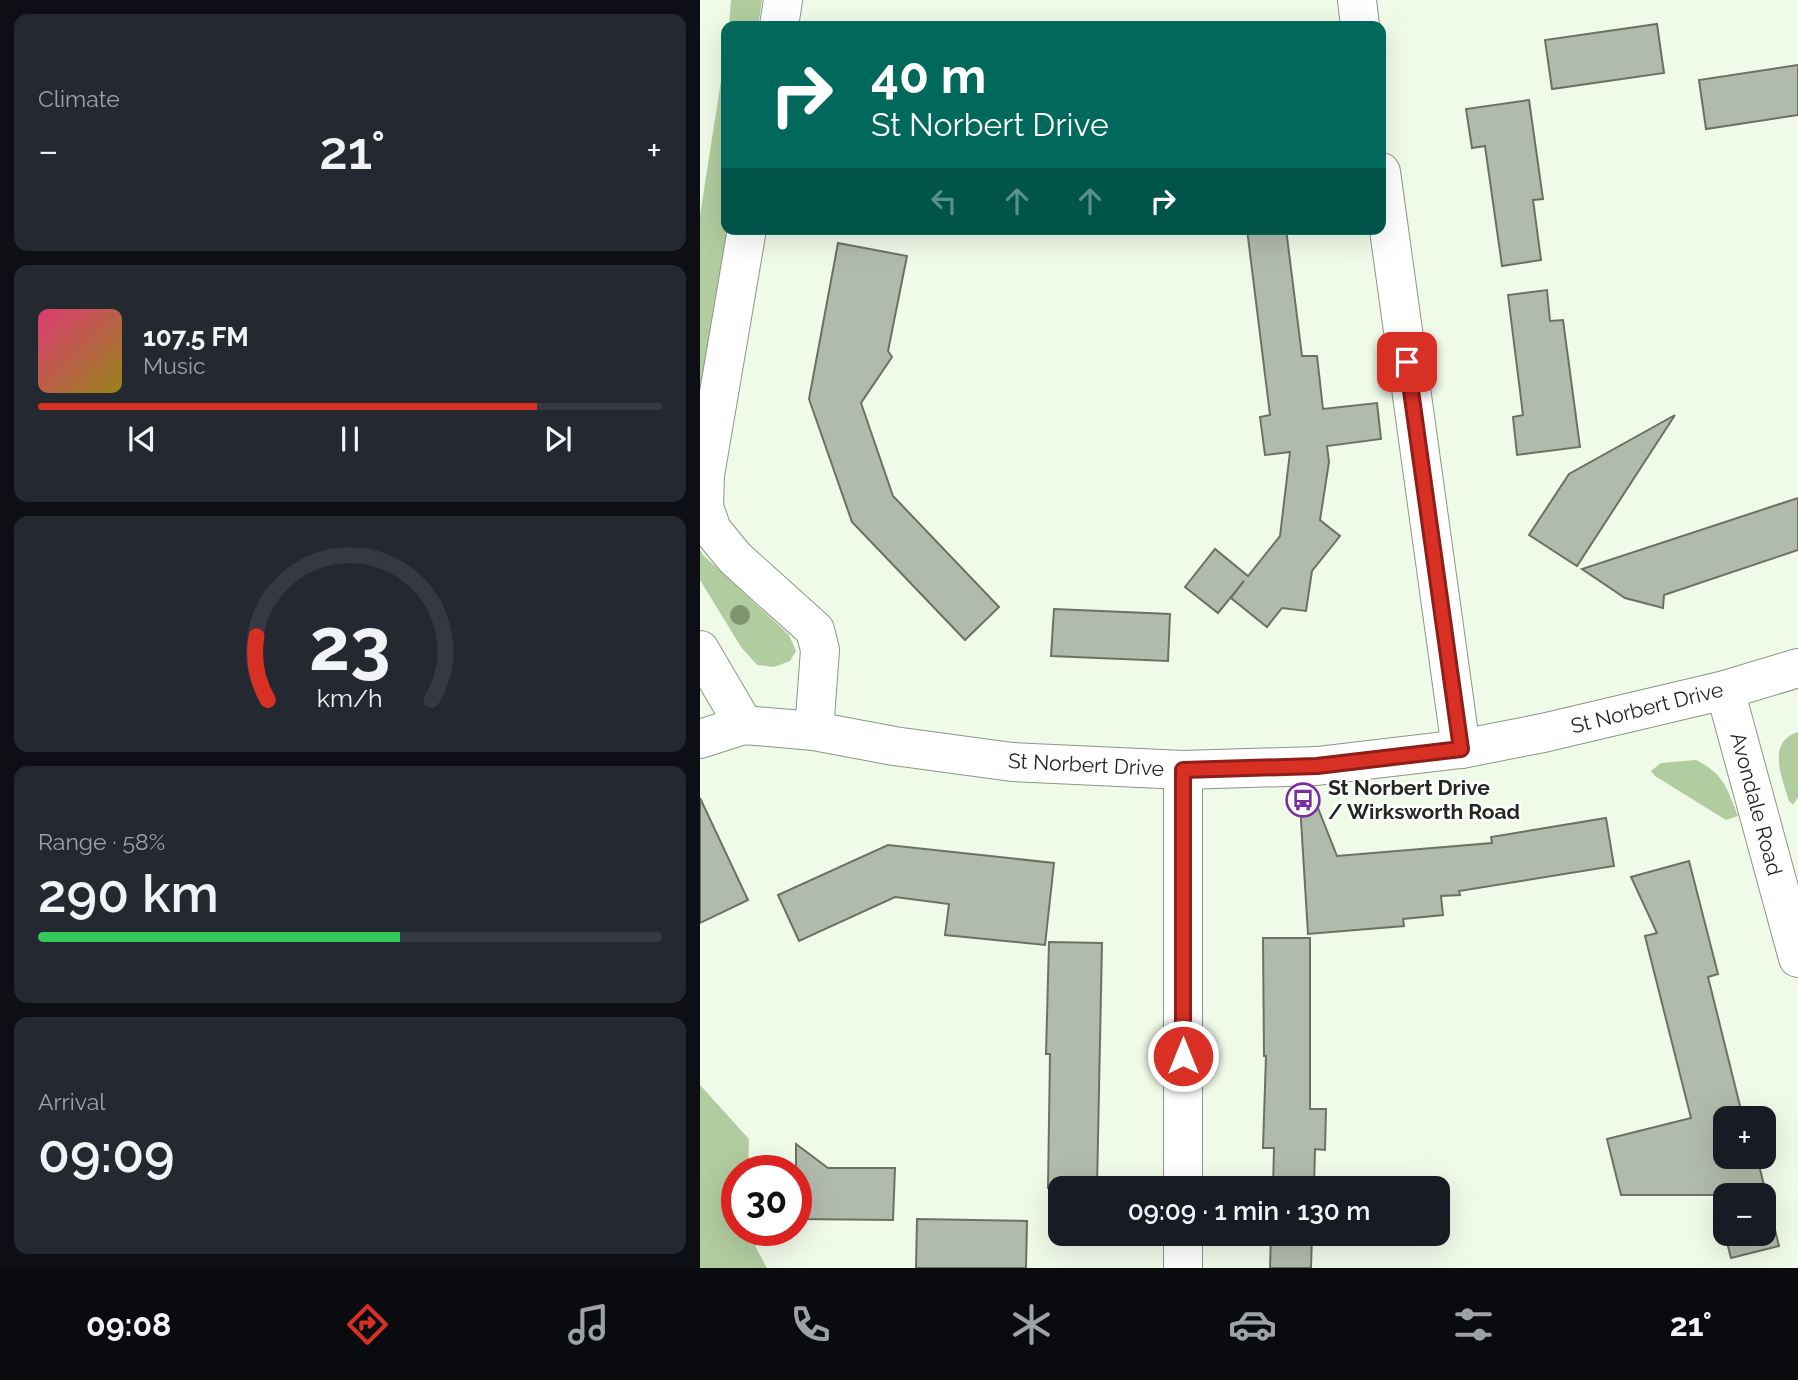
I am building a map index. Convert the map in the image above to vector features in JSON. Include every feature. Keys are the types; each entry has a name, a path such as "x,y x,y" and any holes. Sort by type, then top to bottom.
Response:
{"street":[{"path":"780,21 783,0"},
{"path":"1357,0 1359,21"},
{"path":"1386,208 1461,749"},
{"path":"746,235 705,475 704,507 712,530 735,558 815,630 820,650 814,731"},
{"path":"700,650 744,725"},
{"name":"St Norbert Drive","path":"700,739 744,725 814,731 894,746 1012,762 1183,770 1317,766 1461,749 1543,733 1725,690 1798,668"},
{"name":"Avondale Road","path":"1725,690 1798,958"},
{"path":"1183,770 1183,1176"},
{"path":"1183,1246 1183,1268"}],"green space":[{"path":"731,0 762,0 759,21 729,21"},
{"path":"721,81 721,235 727,235 700,401 700,215"},
{"path":"700,549 703,555 789,635 796,651 790,661 774,667 757,665 741,647 700,580"},
{"path":"1798,732 1798,797 1793,805 1789,801 1780,772 1779,752 1788,737"},
{"path":"1696,760 1719,776 1738,816 1726,820 1651,771 1661,763"},
{"path":"700,1085 749,1139 748,1155 721,1155 721,1246 756,1246 767,1268 700,1268"}],"building":[{"path":"1657,24 1664,73 1552,89 1545,40"},
{"path":"1798,65 1798,115 1706,129 1699,80"},
{"path":"1529,100 1543,199 1533,200 1541,260 1502,266 1485,146 1472,148 1466,109"},
{"path":"1248,235 1287,235 1302,356 1317,356 1323,409 1377,403 1381,439 1327,446 1329,462 1320,520 1340,536 1312,571 1306,611 1282,608 1267,627 1231,598 1244,581 1218,613 1185,587 1215,549 1248,576 1280,536 1290,452 1265,455 1260,417 1270,415"},
{"path":"838,243 907,256 888,351 892,357 861,403 893,496 999,607 965,640 852,522 809,399"},
{"path":"1547,290 1550,321 1563,320 1580,447 1517,455 1513,417 1523,415 1508,295"},
{"path":"1675,415 1577,566 1529,535 1569,474"},
{"path":"1798,498 1798,550 1664,595 1663,608 1625,598 1582,569"},
{"path":"1054,609 1170,614 1168,661 1051,656"},
{"path":"1299,788 1310,788 1337,856 1492,843 1491,837 1606,818 1614,866 1459,891 1460,895 1441,896 1443,915 1403,919 1404,926 1308,934"},
{"path":"700,798 748,900 700,923"},
{"path":"888,845 1054,863 1045,945 945,935 949,904 895,897 799,941 778,895"},
{"path":"1689,861 1718,974 1708,977 1740,1106 1713,1106 1713,1169 1760,1169 1763,1183 1713,1183 1713,1195 1621,1195 1607,1139 1691,1118 1645,936 1657,933 1631,877"},
{"path":"1263,938 1310,938 1310,1109 1326,1109 1325,1150 1315,1149 1314,1176 1273,1176 1274,1148 1263,1148"},
{"path":"1049,942 1102,943 1097,1176 1048,1176 1050,1054 1046,1054"},
{"path":"796,1144 811,1155 796,1155"},
{"path":"812,1156 828,1168 895,1168 893,1220 812,1219"},
{"path":"917,1219 1027,1221 1026,1268 916,1268"},
{"path":"1776,1234 1779,1246 1731,1258 1728,1246 1776,1246"},
{"path":"1271,1246 1312,1246 1311,1268 1270,1268"}],"place":[{"name":"St Norbert Drive / Wirksworth Road","path":"1303,800"}],"route":[{"path":"1183,1056 1183,770 1317,766 1461,749 1407,362"}]}
